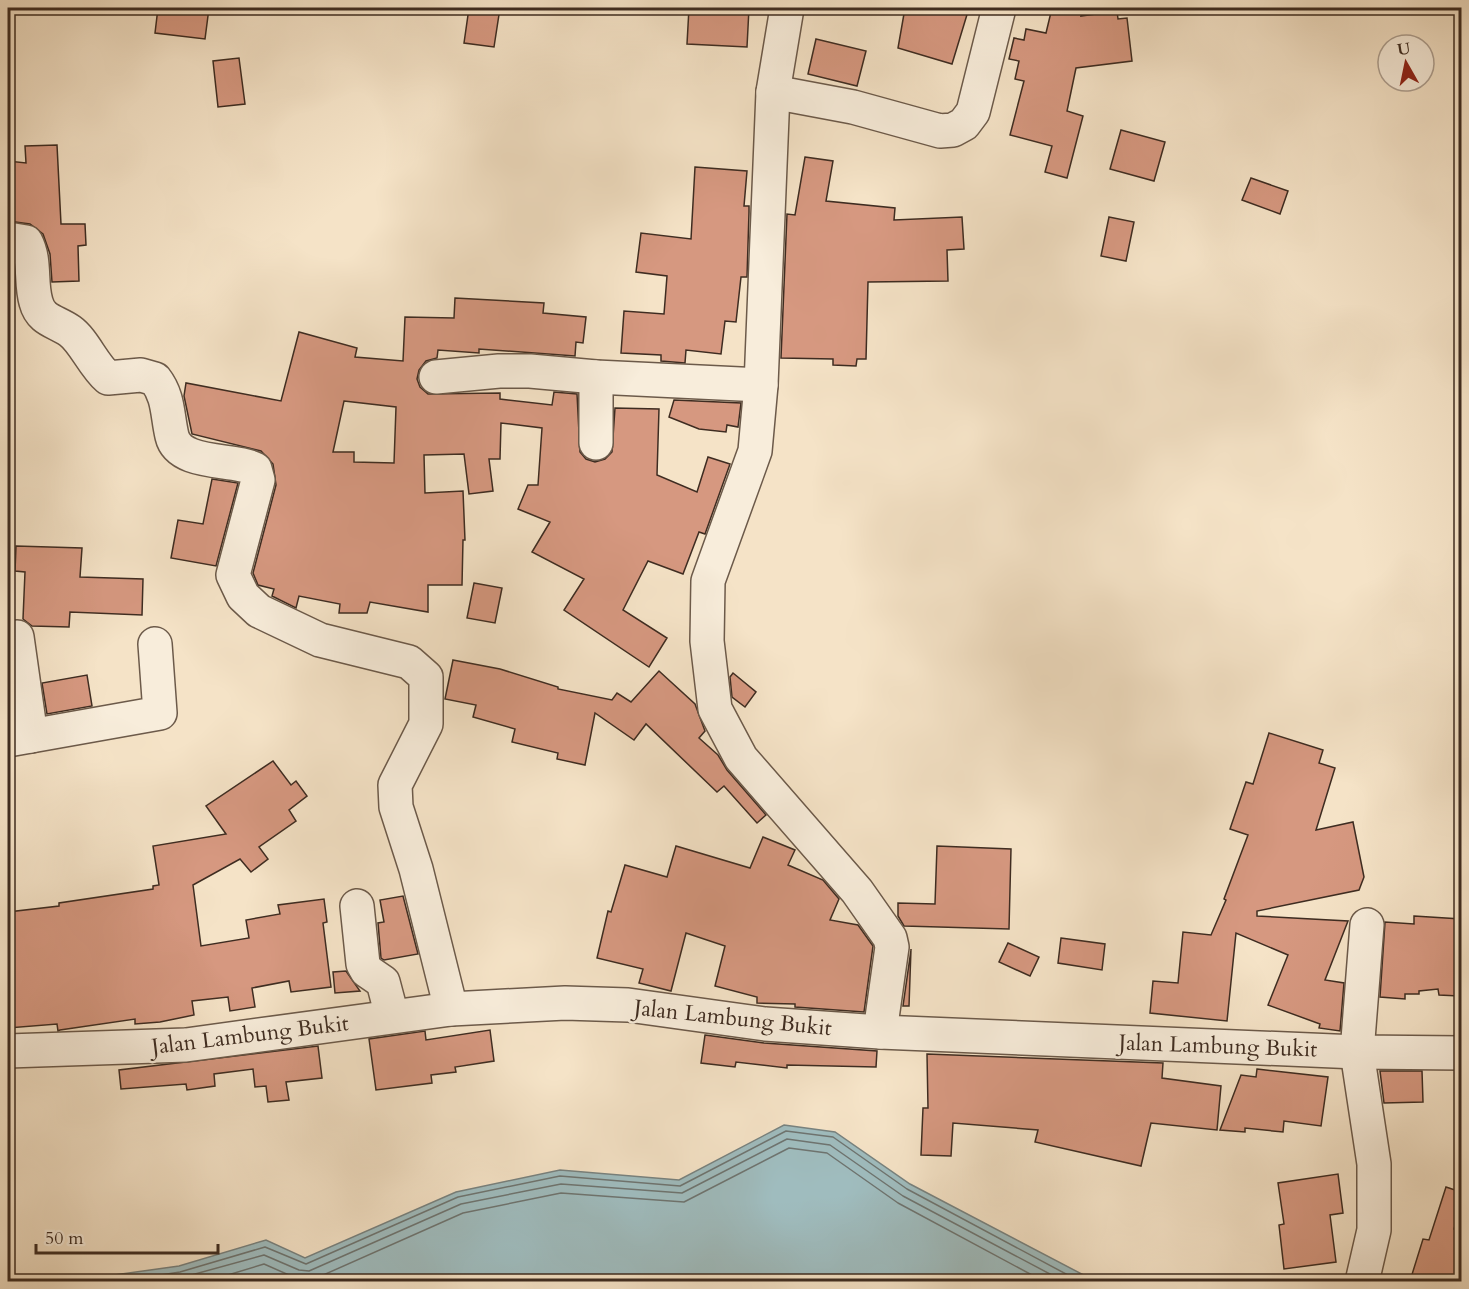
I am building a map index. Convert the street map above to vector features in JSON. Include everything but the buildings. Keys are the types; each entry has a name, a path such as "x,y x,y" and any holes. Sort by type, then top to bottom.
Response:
{"street":[{"path":"786,8 773,92 755,451 708,581 707,640 715,709 741,758 857,891 890,938 892,947 880,1032"},
{"path":"773,92 853,107 925,128 954,130 964,124 973,112 999,8"},
{"path":"8,239 26,242 31,252 36,305 45,320 72,332 96,369 108,378 141,375 155,379 167,400 173,439 186,453 211,461 245,464 255,469 258,480 233,575 243,596 259,611 320,640 409,662 426,677 426,724 395,785 396,807 416,869 451,1009"},
{"path":"436,377 499,371 760,385"},
{"path":"596,378 596,443"},
{"path":"17,637 19,738 160,712 155,644"},
{"path":"357,906 363,964 367,971 383,982 392,1016"},
{"path":"1362,1281 1374,1230 1374,1164 1357,1052 1367,925"},
{"name":"Jalan Lambung Bukit","path":"8,1052 186,1045 451,1009 565,1003 628,1005 765,1024 880,1032 1357,1052 1461,1053"}],"water":[{"path":"784,1125 835,1132 910,1184 1095,1281 71,1281 179,1266 266,1240 305,1258 456,1192 560,1170 679,1180"}]}
